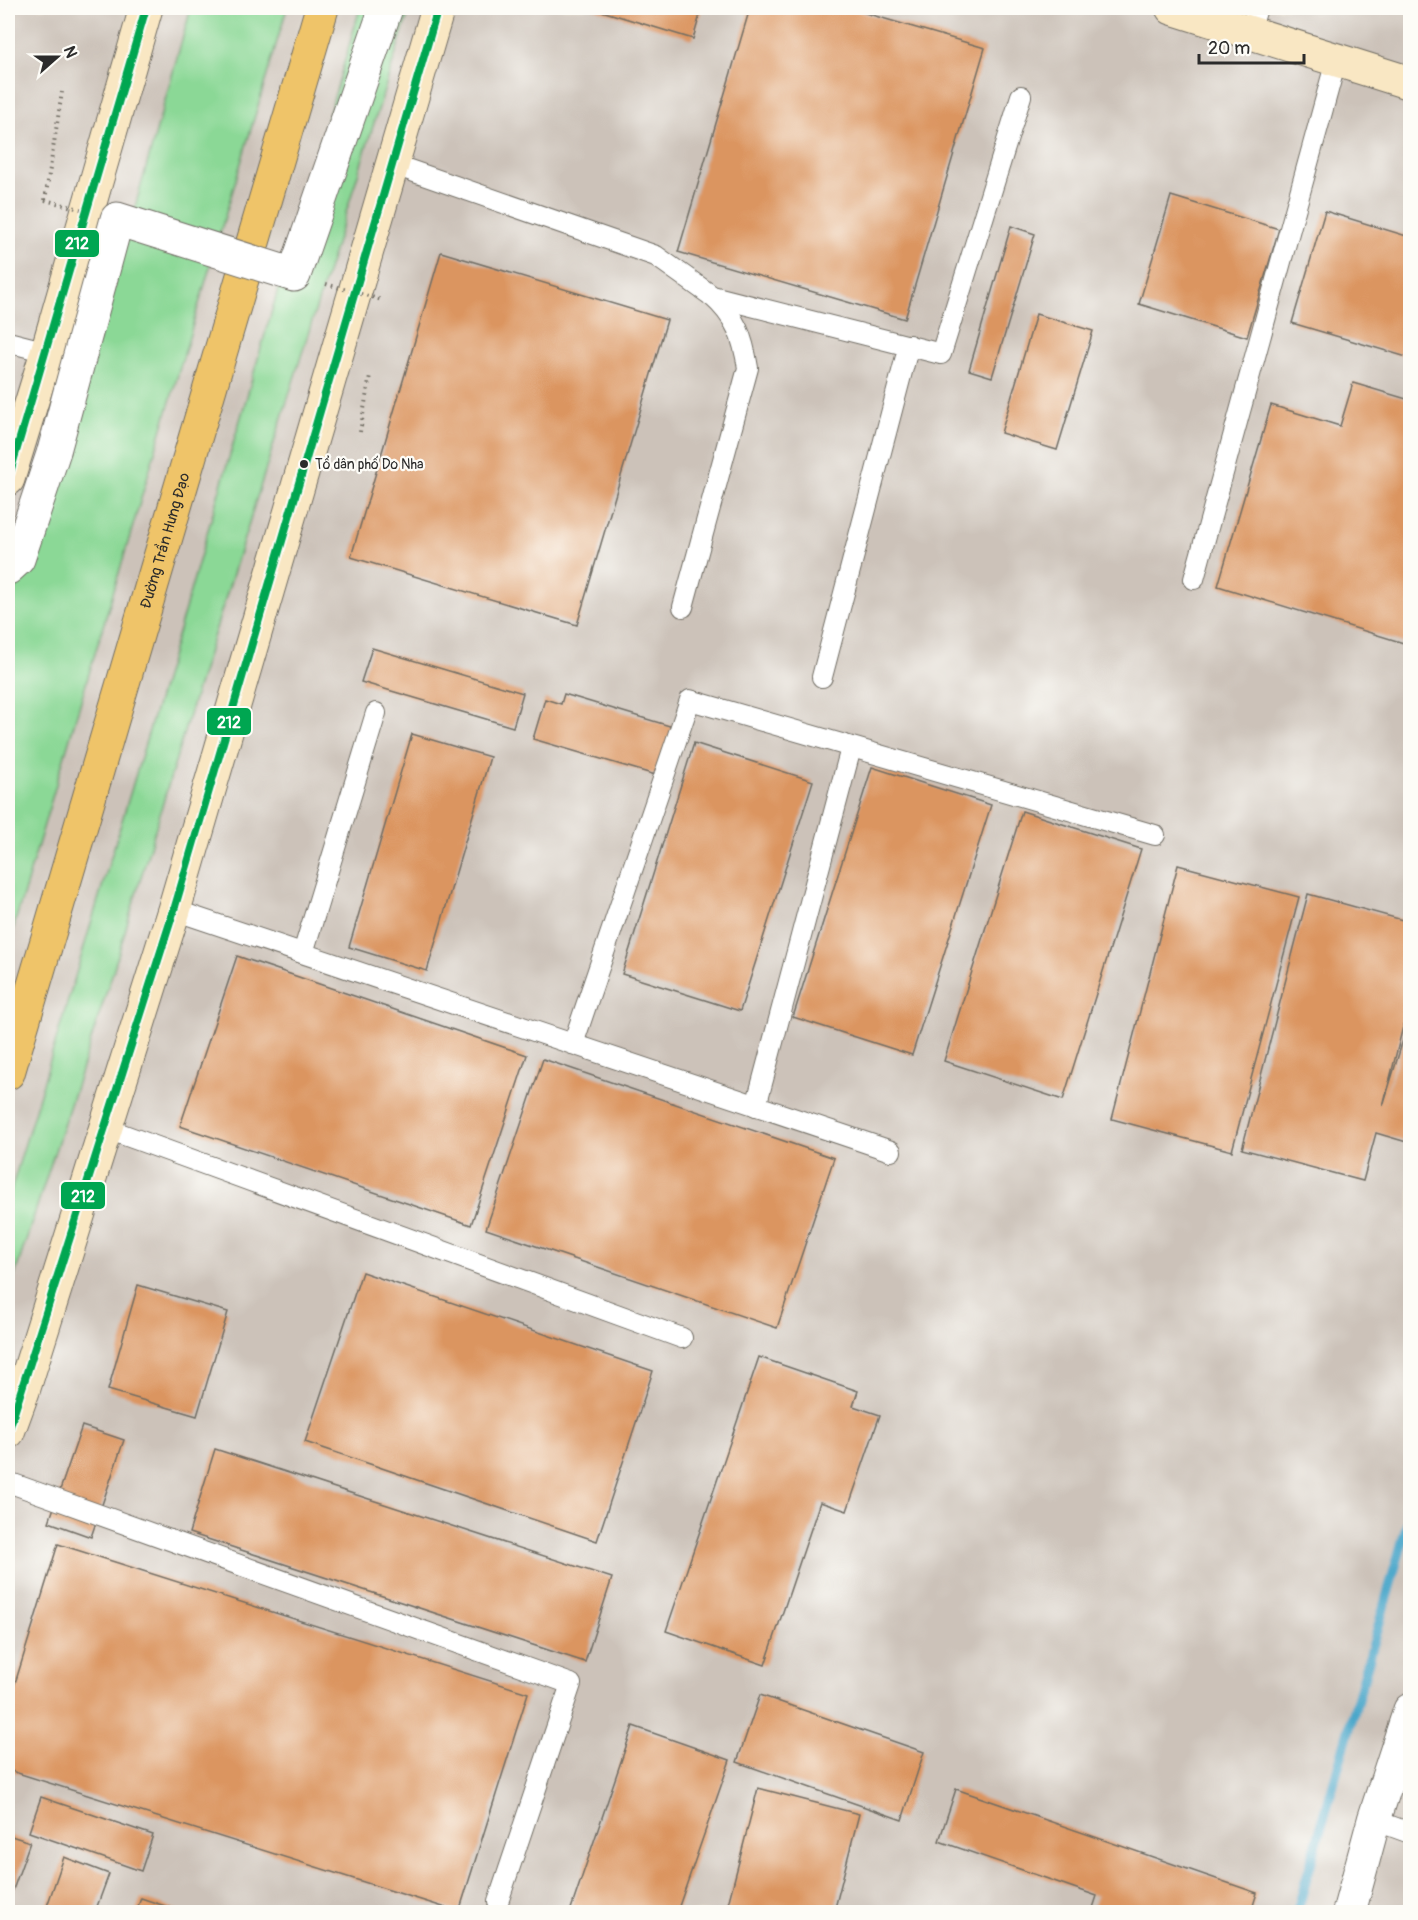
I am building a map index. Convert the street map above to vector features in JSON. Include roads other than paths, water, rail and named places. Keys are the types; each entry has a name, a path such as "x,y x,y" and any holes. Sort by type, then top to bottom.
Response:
{"highway":[{"name":"Đường Trần Hưng Đạo","path":"8,1073 322,8"}],"main road":[{"path":"8,479 146,8"},
{"path":"8,1432 174,909 438,8"},
{"path":"1172,8 1254,20 1336,61 1410,82"}],"street":[{"path":"8,567 18,559 54,451 117,219 294,275 386,8"},
{"path":"1349,1912 1374,1820 1410,1710"}],"lane":[{"path":"1194,579 1336,61"},
{"path":"712,296 941,354 1021,96"},
{"path":"392,164 656,256 712,296 735,321 744,341 748,368 683,607"},
{"path":"8,342 47,352"},
{"path":"822,677 909,345"},
{"path":"573,1044 690,700 1155,835"},
{"path":"303,953 376,713"},
{"path":"756,1106 851,748"},
{"path":"174,909 891,1151"},
{"path":"105,1128 682,1338"},
{"path":"8,1482 571,1684 498,1902"},
{"path":"1374,1820 1410,1833"}],"waterway":[{"path":"1297,1912 1410,1515"}],"place":[{"name":"Tổ dân phố Do Nha","path":"304,464"}]}
